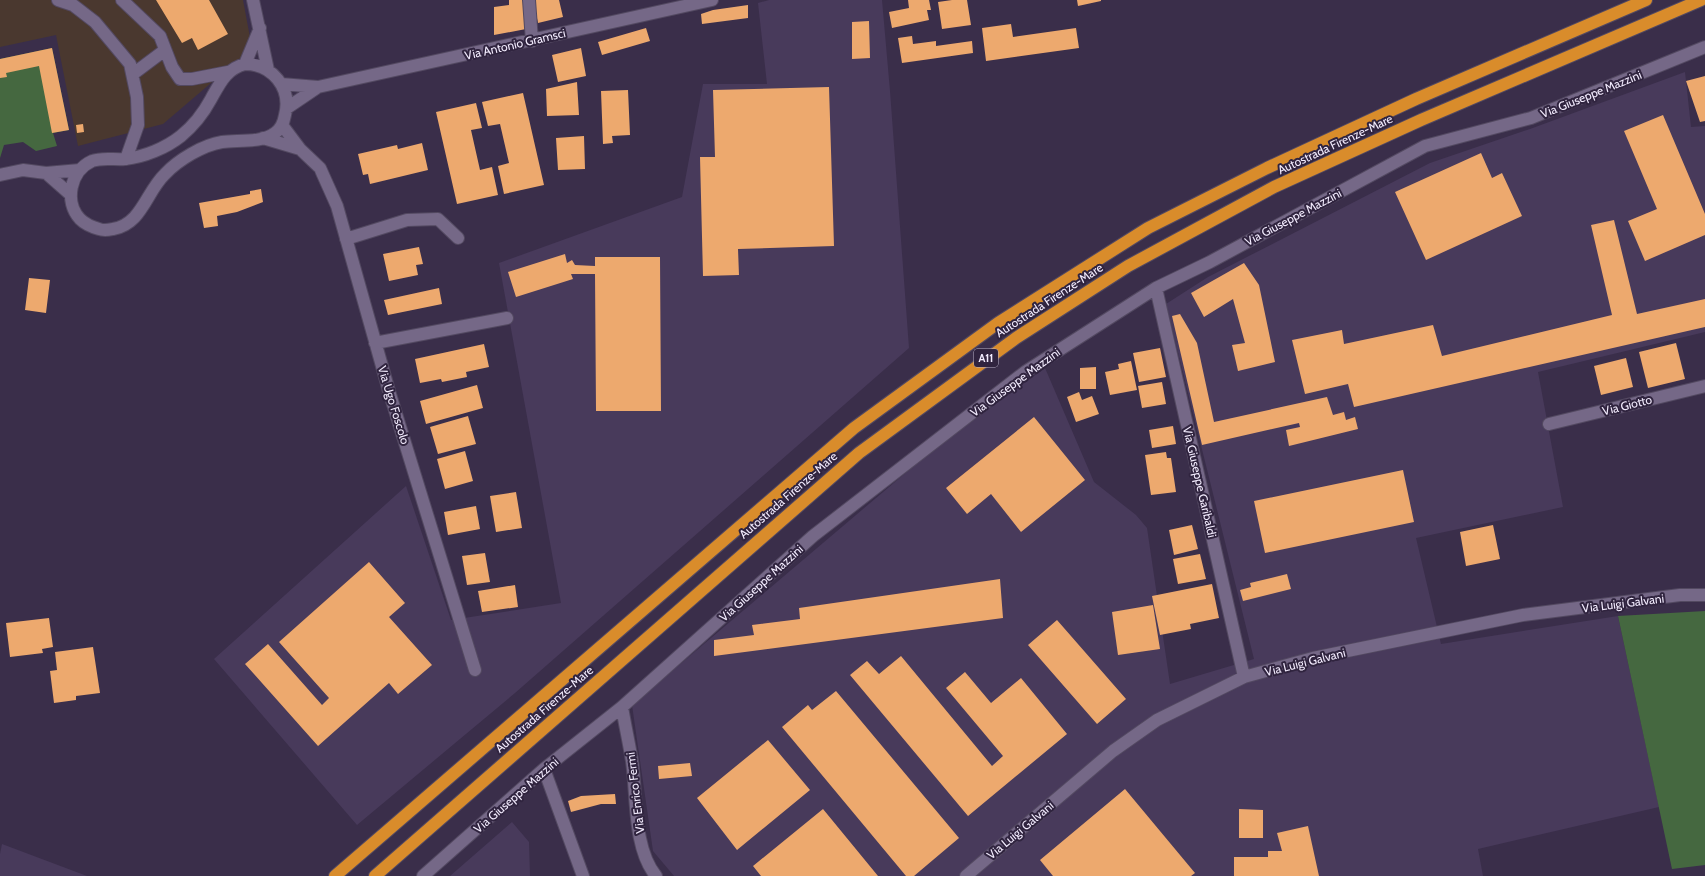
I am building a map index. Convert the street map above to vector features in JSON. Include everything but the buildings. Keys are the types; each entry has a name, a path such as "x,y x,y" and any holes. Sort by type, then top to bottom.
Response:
{"highway":[{"name":"Autostrada Firenze-Mare","path":"335,876 854,428 998,323 1148,228 1267,168 1416,99 1646,0"},
{"name":"Autostrada Firenze-Mare","path":"375,876 859,453 1016,338 1128,266 1274,187 1421,120 1701,0"}],"street":[{"path":"122,0 160,36 172,67 180,79 192,79 228,72 245,64 256,64 268,70 281,84 286,93 287,108 282,125 275,133 263,138 222,142 194,152 165,174 151,191 139,213 123,227 104,230 81,221 72,209 71,195 73,181 80,170 93,161 126,159 159,150 181,136 204,111 218,83 228,72"},
{"path":"253,0 268,70"},
{"path":"529,0 532,41"},
{"name":"Via Antonio Gramsci","path":"281,84 318,87 532,41 679,3 712,0"},
{"path":"62,1 73,5 95,22 130,64 137,97 138,125 126,159"},
{"path":"245,64 260,28"},
{"name":"Via Giuseppe Mazzini","path":"423,876 544,769 622,707 813,536 1025,372 1156,288 1210,262 1425,146 1531,118 1705,47"},
{"path":"133,74 165,50"},
{"name":"Via Antonio Gramsci","path":"287,108 318,87"},
{"name":"Via Ugo Foscolo","path":"282,125 300,149 320,168 337,206 375,343 475,670"},
{"name":"Via Ugo Foscolo","path":"263,138 300,149"},
{"path":"0,175 23,170 46,173 80,170"},
{"path":"46,173 71,195"},
{"path":"346,239 407,220 438,219 458,238"},
{"name":"Via Giuseppe Garibaldi","path":"1156,288 1244,677"},
{"path":"375,343 507,318"},
{"name":"Via Giotto","path":"1549,424 1705,386"},
{"name":"Via Luigi Galvani","path":"966,876 1113,751 1157,720 1244,677 1314,658 1523,615 1680,595 1705,595"},
{"name":"Via Enrico Fermi","path":"622,707 632,761 640,836 647,866 656,876"},
{"path":"544,769 583,876"}],"shaded area":[{"path":"0,0 243,0 252,48 163,124 78,146 56,35 0,47"},
{"path":"769,0 882,0 909,348 515,693 357,825 214,659 406,486 451,620 561,603 499,263 682,197 703,84 767,84 758,3"},
{"path":"1685,72 1691,127 1705,126 1705,332 1538,372 1563,507 1416,538 1441,644 1618,616 1659,807 1478,849 1483,876 674,876 653,851 632,705 935,448 1045,368 1094,482 1136,515 1147,528 1170,684 1254,659 1166,304 1208,277 1430,163 1530,129"},
{"path":"512,822 529,842 530,876 450,876"},
{"path":"2,844 87,876 0,876 0,854"}],"green space":[{"path":"52,48 69,130 53,133 57,146 36,151 23,142 4,145 0,158 0,59"},
{"path":"1705,611 1705,865 1672,869 1618,616"}]}
